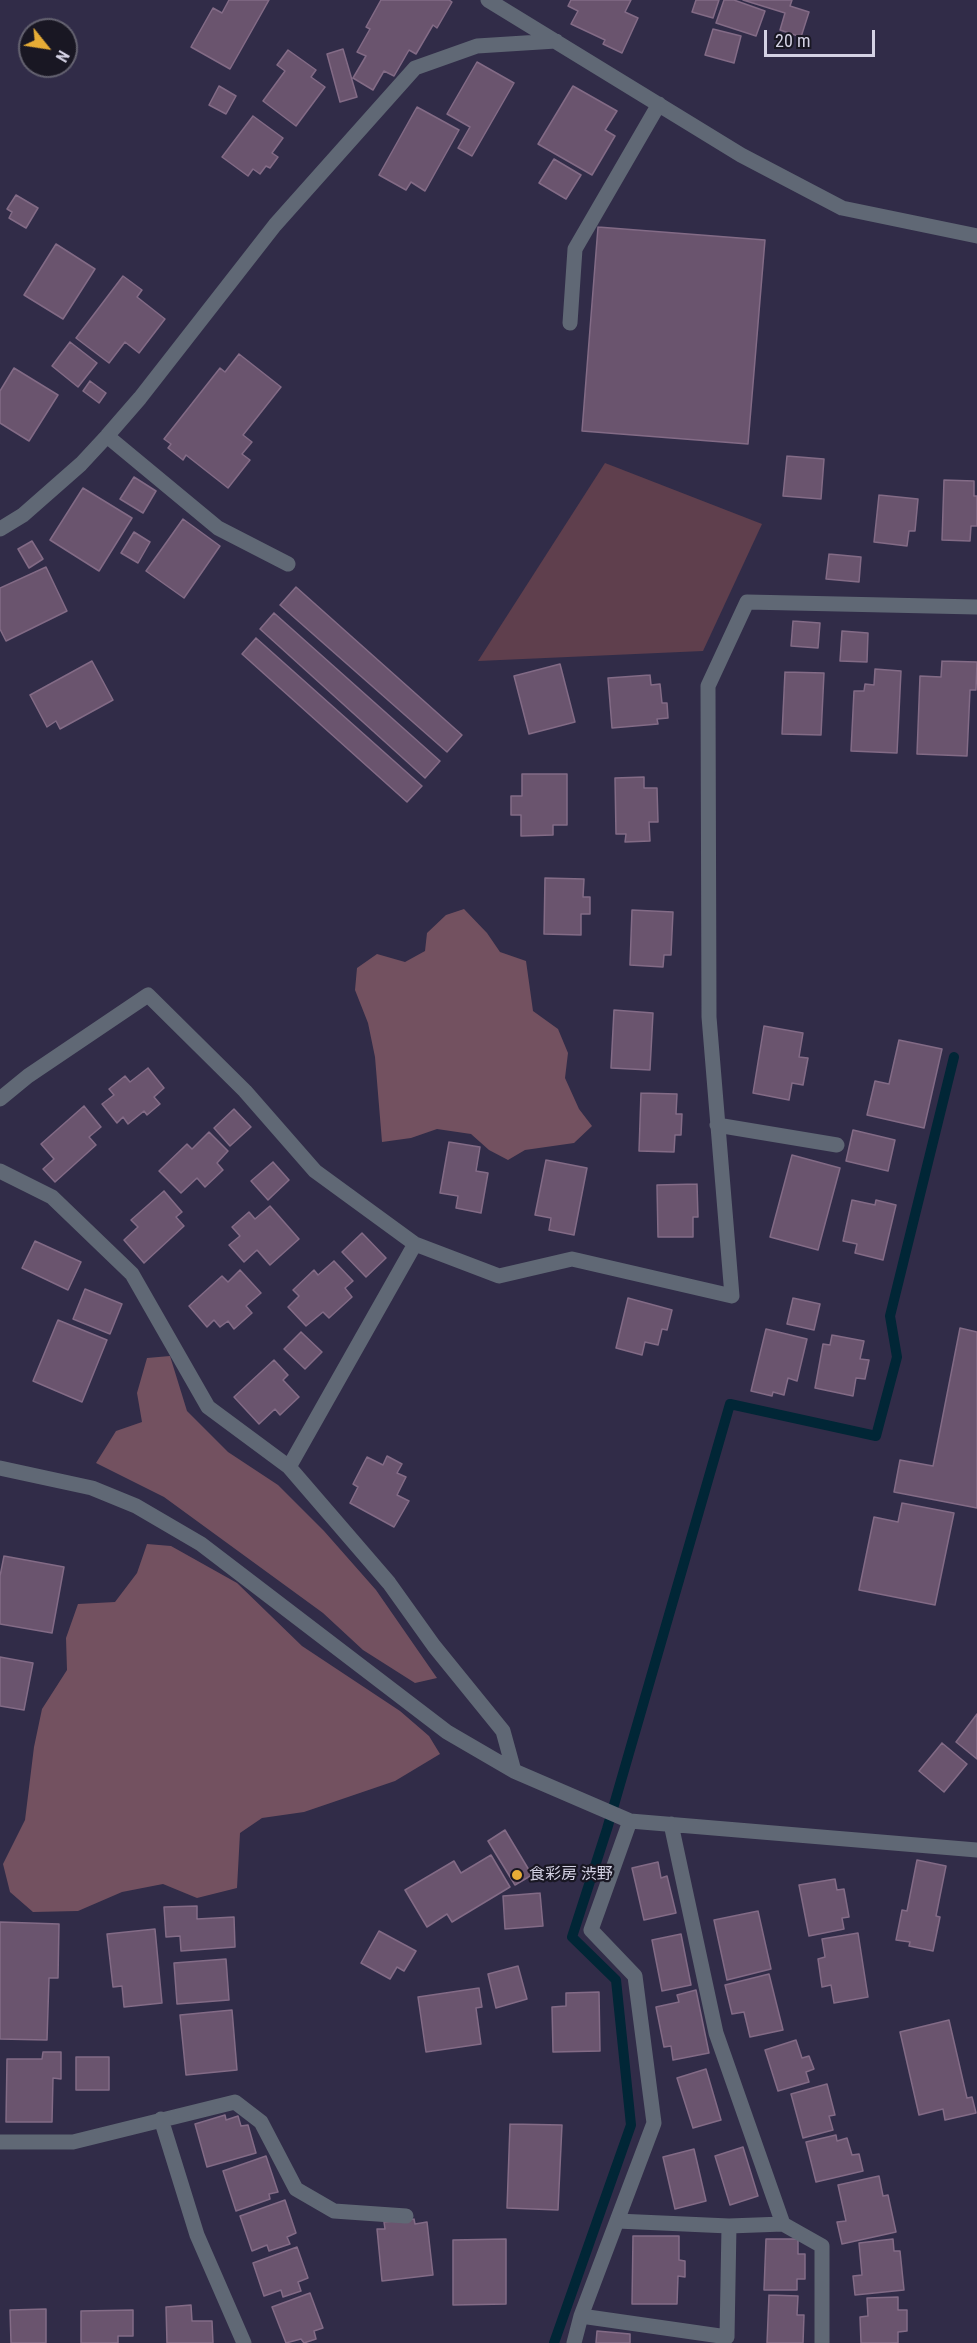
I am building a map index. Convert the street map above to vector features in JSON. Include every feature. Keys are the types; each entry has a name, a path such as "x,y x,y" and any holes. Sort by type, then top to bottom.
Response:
{"street":[{"path":"488,0 741,155 842,208 977,236"},
{"path":"0,529 23,515 81,464 107,436 140,398 275,225 415,68 477,46 556,41"},
{"path":"570,323 575,249 659,104"},
{"path":"107,436 218,528 288,564"},
{"path":"0,1099 28,1076 148,995 245,1091 315,1172 415,1244 499,1276 572,1258 732,1296 709,1017 708,686 747,602 977,607"},
{"path":"717,1125 837,1145"},
{"path":"0,1171 52,1197 132,1274 208,1407 289,1467 389,1583 434,1646 503,1731 514,1771"},
{"path":"289,1467 415,1244"},
{"path":"0,1468 92,1488 136,1506 201,1544 447,1732 514,1771 630,1821 977,1850"},
{"path":"574,2343 581,2316 654,2123 635,1976 591,1930 630,1821"},
{"path":"670,1824 716,2033 783,2224"},
{"path":"0,2142 73,2142 235,2102 261,2122 296,2189 334,2211 406,2216"},
{"path":"161,2119 197,2235 244,2343"},
{"path":"617,2222 729,2226 783,2224 822,2246 822,2343"},
{"path":"581,2316 727,2337 729,2226"}],"shaded area":[{"path":"605,463 762,524 703,651 478,661"},
{"path":"464,909 487,933 500,952 526,961 533,1011 558,1029 568,1053 565,1078 579,1109 592,1126 574,1143 525,1150 508,1160 489,1150 471,1134 437,1129 411,1138 382,1142 375,1057 368,1023 355,990 357,968 377,954 405,962 425,951 427,933 446,915"},
{"path":"170,1356 187,1411 228,1452 278,1485 324,1531 376,1590 437,1678 415,1683 363,1650 323,1613 164,1497 96,1463 116,1431 142,1422 137,1393 147,1358"},
{"path":"147,1544 171,1546 237,1583 302,1646 400,1711 429,1736 440,1754 395,1781 304,1812 262,1818 240,1833 237,1888 197,1898 163,1884 122,1892 78,1911 33,1912 10,1892 3,1864 25,1820 34,1747 42,1709 67,1670 66,1638 78,1604 115,1602 137,1573"}],"building":[{"path":"229,0 269,0 230,69 191,47 213,8 222,13"},
{"path":"381,0 449,0 452,2 437,28 433,25 416,54 409,50 394,76 384,71 373,90 353,78 366,56 357,52 370,29 366,27"},
{"path":"571,0 631,0 625,12 638,18 622,53 603,44 605,40 571,24 578,11 568,6"},
{"path":"696,0 719,0 713,18 692,12"},
{"path":"724,0 734,0 765,11 756,36 716,23"},
{"path":"743,0 792,0 790,6 809,12 801,37 780,30 785,13"},
{"path":"713,29 741,36 734,63 705,55"},
{"path":"343,49 357,97 340,102 327,54"},
{"path":"288,50 316,70 311,77 325,87 296,126 263,101 285,71 277,65"},
{"path":"477,62 514,83 472,156 458,148 470,127 447,114"},
{"path":"219,86 236,96 226,114 209,105"},
{"path":"573,86 617,111 605,130 615,136 592,175 538,144"},
{"path":"417,107 459,130 425,191 411,182 406,190 379,175"},
{"path":"253,116 283,138 272,153 278,157 270,168 266,166 260,174 253,169 248,176 222,157"},
{"path":"554,159 581,175 566,199 539,183"},
{"path":"16,195 38,208 26,228 9,218 12,212 7,209"},
{"path":"598,227 765,240 748,444 582,431"},
{"path":"56,244 95,269 63,319 24,295"},
{"path":"123,276 142,290 137,297 165,319 139,353 125,342 109,363 76,338"},
{"path":"70,342 97,363 78,387 52,366"},
{"path":"239,354 281,387 243,435 252,442 242,454 250,460 228,488 186,455 183,460 168,448 171,444 164,439 220,368 225,372"},
{"path":"14,368 58,395 29,441 0,423 0,391"},
{"path":"90,381 106,393 99,403 83,391"},
{"path":"787,456 824,459 821,499 783,496"},
{"path":"134,477 156,491 143,513 120,499"},
{"path":"944,480 974,481 974,496 977,496 977,526 971,526 970,541 942,540"},
{"path":"83,488 132,518 99,571 50,540"},
{"path":"879,495 918,499 915,531 909,531 907,546 874,542"},
{"path":"183,519 220,546 184,598 146,571"},
{"path":"134,532 150,542 138,563 121,553"},
{"path":"32,541 43,559 29,568 18,549"},
{"path":"829,554 861,557 859,582 826,579"},
{"path":"46,567 67,611 6,641 0,629 0,588"},
{"path":"296,587 462,735 447,752 280,605"},
{"path":"274,613 440,761 425,778 260,629"},
{"path":"793,621 820,623 818,648 791,646"},
{"path":"842,631 868,633 867,662 840,661"},
{"path":"256,638 422,786 407,802 242,654"},
{"path":"92,661 113,700 60,729 56,721 47,727 30,695"},
{"path":"942,661 977,662 976,690 970,690 967,756 917,754 920,676 941,677"},
{"path":"560,664 575,722 529,734 514,676"},
{"path":"875,669 901,671 897,753 851,751 854,691 864,691 865,684 874,685"},
{"path":"785,672 824,673 821,735 782,734"},
{"path":"650,675 651,685 660,684 662,703 667,703 668,718 657,719 658,724 612,728 608,678"},
{"path":"522,774 567,774 567,825 553,825 553,835 521,836 521,815 511,815 511,796 522,796"},
{"path":"644,777 644,788 657,788 658,822 649,822 650,841 625,842 626,834 616,834 615,778"},
{"path":"545,878 584,879 583,897 590,897 590,914 581,914 581,935 544,934"},
{"path":"632,910 673,912 671,955 664,955 663,967 630,965"},
{"path":"614,1010 653,1013 650,1070 611,1068"},
{"path":"764,1026 803,1033 799,1057 808,1058 803,1085 792,1083 789,1100 753,1093"},
{"path":"899,1040 942,1049 924,1128 867,1115 875,1081 889,1084"},
{"path":"148,1068 164,1088 154,1097 160,1104 147,1115 144,1111 128,1124 123,1117 117,1123 102,1104 114,1095 109,1089 125,1076 130,1082"},
{"path":"641,1093 677,1094 676,1114 682,1114 681,1135 675,1135 674,1152 639,1151"},
{"path":"84,1106 101,1127 89,1137 96,1145 55,1182 43,1169 54,1159 41,1144"},
{"path":"234,1109 251,1127 230,1146 214,1128"},
{"path":"853,1130 895,1140 888,1171 846,1161"},
{"path":"209,1132 228,1151 217,1163 223,1170 205,1187 197,1178 181,1193 159,1171 187,1144 192,1149"},
{"path":"449,1142 480,1147 476,1171 488,1173 481,1213 456,1208 458,1196 440,1193"},
{"path":"792,1155 840,1168 818,1250 770,1237"},
{"path":"546,1160 587,1168 574,1235 549,1230 551,1218 535,1215"},
{"path":"273,1162 289,1180 268,1200 251,1181"},
{"path":"697,1184 698,1217 693,1217 693,1237 658,1237 657,1185"},
{"path":"164,1191 182,1212 176,1217 184,1226 144,1263 124,1240 138,1227 131,1220"},
{"path":"852,1200 875,1205 876,1200 896,1205 883,1260 855,1253 857,1244 843,1241"},
{"path":"270,1206 299,1239 270,1265 257,1250 244,1262 229,1245 240,1236 232,1227 249,1212 255,1219"},
{"path":"362,1233 386,1258 366,1277 342,1252"},
{"path":"35,1241 81,1262 68,1290 22,1268"},
{"path":"334,1261 353,1281 345,1288 352,1297 329,1318 323,1312 306,1326 288,1307 299,1296 293,1290 314,1270 318,1275"},
{"path":"240,1270 261,1293 246,1306 252,1313 234,1329 228,1321 220,1327 214,1320 207,1327 189,1306 222,1276 228,1282"},
{"path":"85,1289 122,1304 110,1334 73,1319"},
{"path":"628,1298 672,1310 667,1330 662,1329 658,1345 645,1342 642,1355 616,1348"},
{"path":"793,1298 820,1304 814,1330 787,1324"},
{"path":"58,1320 107,1340 82,1402 33,1381"},
{"path":"960,1328 977,1332 977,1508 894,1492 900,1460 933,1466"},
{"path":"766,1329 807,1339 797,1381 788,1378 784,1395 773,1392 772,1396 751,1391"},
{"path":"301,1332 322,1352 305,1369 284,1349"},
{"path":"832,1335 864,1341 860,1359 869,1360 865,1379 856,1378 853,1396 815,1388 823,1344 830,1345"},
{"path":"274,1360 288,1375 283,1380 299,1397 280,1415 275,1409 259,1424 234,1397"},
{"path":"387,1456 402,1464 397,1473 406,1477 397,1495 409,1501 394,1527 350,1503 358,1487 353,1484 367,1457 383,1465"},
{"path":"902,1503 954,1513 935,1605 859,1590 874,1517 898,1522"},
{"path":"4,1556 64,1567 52,1633 0,1624 0,1576"},
{"path":"0,1657 33,1663 24,1710 0,1706"},
{"path":"977,1714 977,1759 956,1742"},
{"path":"942,1743 967,1764 944,1792 919,1771"},
{"path":"505,1830 532,1875 515,1885 488,1841"},
{"path":"491,1855 510,1887 452,1922 447,1914 427,1927 405,1890 454,1861 461,1873"},
{"path":"917,1860 946,1866 936,1916 940,1917 933,1951 909,1946 910,1942 896,1940 902,1910 907,1911"},
{"path":"658,1862 661,1878 667,1876 676,1913 644,1920 632,1868"},
{"path":"835,1879 837,1890 844,1889 849,1917 842,1918 844,1929 809,1936 799,1885"},
{"path":"540,1893 543,1926 505,1929 503,1896"},
{"path":"197,1906 197,1919 234,1917 235,1947 181,1951 180,1936 166,1937 164,1907"},
{"path":"758,1911 771,1969 727,1980 714,1920"},
{"path":"0,1922 59,1924 58,1978 49,1978 47,2040 0,2039"},
{"path":"155,1929 162,2003 124,2007 122,1986 113,1987 107,1934"},
{"path":"379,1931 416,1951 404,1971 397,1967 390,1979 361,1963"},
{"path":"858,1933 868,1997 834,2003 831,1985 822,1987 818,1959 825,1957 822,1939"},
{"path":"681,1934 691,1985 662,1991 652,1940"},
{"path":"226,1959 229,2000 177,2004 174,1963"},
{"path":"518,1966 527,1999 496,2008 488,1974"},
{"path":"769,1974 783,2030 750,2037 744,2012 732,2014 725,1985"},
{"path":"479,1988 482,2007 476,2008 481,2044 426,2052 418,1997"},
{"path":"696,1990 709,2053 673,2060 671,2046 664,2047 656,2007 679,2002 677,1995"},
{"path":"599,1992 600,2051 553,2052 552,2007 566,2006 566,1993"},
{"path":"232,2010 237,2070 186,2075 180,2015"},
{"path":"949,2020 967,2098 972,2097 976,2113 945,2120 943,2109 919,2115 900,2032"},
{"path":"796,2040 802,2058 809,2056 814,2069 806,2072 809,2082 778,2091 765,2050"},
{"path":"43,2052 61,2052 61,2079 53,2078 52,2122 6,2122 7,2059 42,2059"},
{"path":"76,2057 109,2057 109,2090 76,2090"},
{"path":"706,2069 721,2120 693,2128 677,2078"},
{"path":"827,2084 835,2115 829,2116 833,2130 803,2138 791,2094"},
{"path":"225,2115 226,2120 238,2116 241,2126 248,2125 256,2153 207,2167 195,2124"},
{"path":"510,2124 562,2125 558,2210 507,2208"},
{"path":"836,2135 837,2141 847,2138 852,2155 859,2154 863,2171 816,2182 806,2142"},
{"path":"743,2147 758,2196 730,2205 715,2156"},
{"path":"694,2149 706,2201 675,2209 663,2157"},
{"path":"266,2156 278,2192 269,2194 270,2199 236,2211 223,2171"},
{"path":"879,2176 883,2196 888,2195 896,2232 842,2244 837,2222 846,2221 838,2185"},
{"path":"285,2200 296,2233 287,2237 290,2244 269,2251 267,2245 252,2251 240,2216"},
{"path":"414,2219 415,2224 427,2222 433,2275 382,2281 377,2229 385,2229 384,2222"},
{"path":"633,2236 679,2236 679,2260 685,2261 685,2277 678,2276 677,2304 632,2304"},
{"path":"506,2239 506,2304 453,2305 453,2240"},
{"path":"766,2239 798,2239 798,2254 805,2254 805,2279 797,2279 797,2290 764,2290"},
{"path":"893,2239 894,2251 900,2251 904,2290 855,2295 853,2276 862,2275 859,2243"},
{"path":"297,2247 308,2278 298,2282 301,2291 283,2297 281,2290 264,2296 253,2263"},
{"path":"310,2293 323,2328 314,2331 316,2339 304,2343 301,2339 286,2343 272,2307"},
{"path":"769,2295 798,2296 797,2315 804,2315 803,2343 767,2343"},
{"path":"898,2297 898,2310 907,2310 907,2331 898,2332 898,2343 861,2343 860,2317 868,2316 867,2298"},
{"path":"191,2305 192,2321 212,2321 213,2343 167,2343 166,2307"},
{"path":"46,2309 46,2343 11,2343 10,2310"},
{"path":"133,2310 133,2336 118,2336 118,2343 81,2343 81,2311"},
{"path":"597,2331 630,2334 630,2343 596,2343"}],"waterway":[{"path":"554,2343 631,2125 616,1980 572,1937 607,1829 730,1404 876,1436 897,1357 890,1316 954,1057"}],"place":[{"name":"食彩房 渋野","path":"517,1875"}]}
